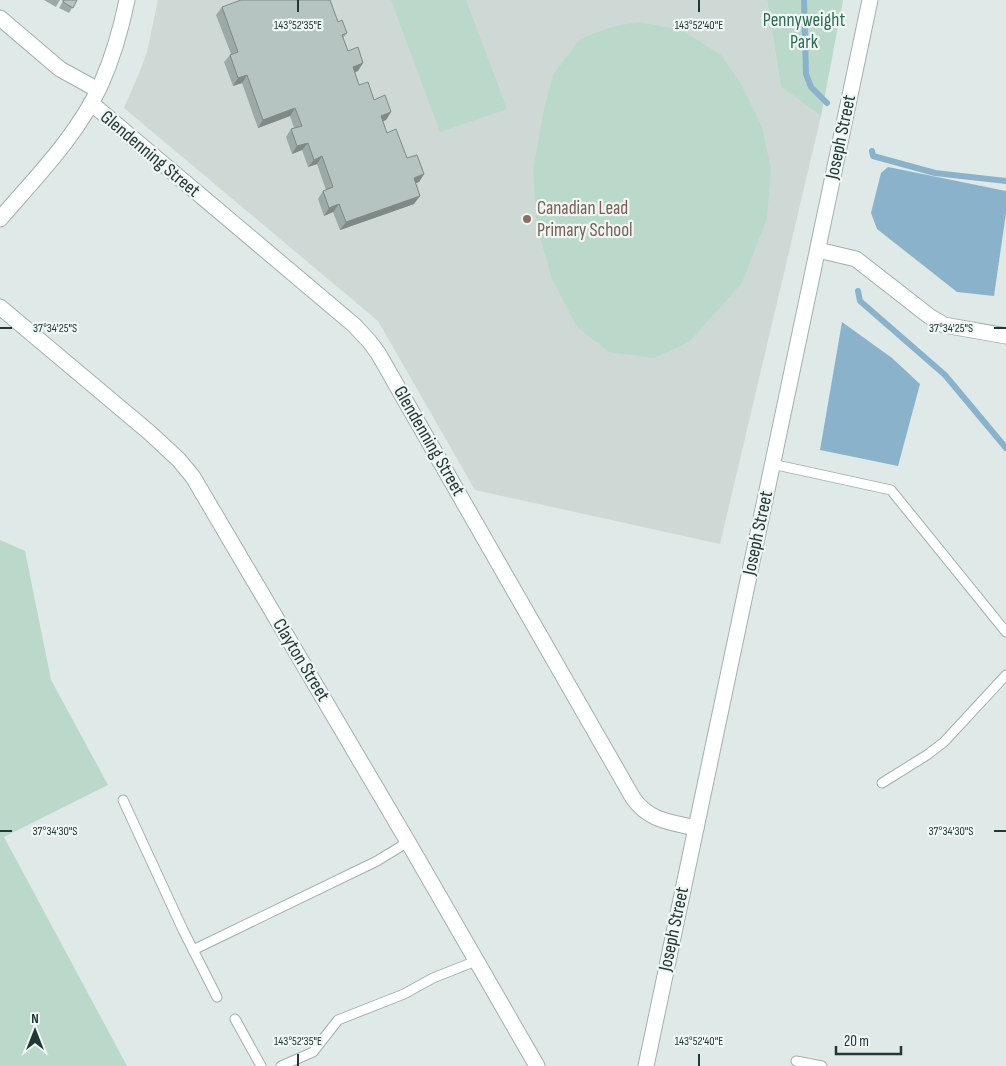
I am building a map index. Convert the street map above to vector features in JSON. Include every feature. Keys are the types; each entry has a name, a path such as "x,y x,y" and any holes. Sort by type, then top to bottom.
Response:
{"street":[{"path":"0,219 61,148 94,97 115,48 127,0"},
{"name":"Joseph Street","path":"646,1066 870,0"},
{"name":"Glendenning Street","path":"0,18 94,97 354,325 369,341 378,353 636,802 646,813 653,817 696,828"},
{"path":"818,250 847,256 858,261 929,316 944,325 1006,336"},
{"name":"Clayton Street","path":"0,307 150,433 179,460 193,477 408,842 537,1066"}],"lane":[{"path":"772,464 891,490 1006,632"},
{"path":"882,783 944,742 1006,675"},
{"path":"123,800 217,997"},
{"path":"193,950 377,861 408,842"},
{"path":"281,1066 313,1052 338,1020 404,994 432,978 476,961"},
{"path":"235,1019 261,1066"},
{"path":"796,1061 822,1066"}],"shaded area":[{"name":"Canadian Lead Primary School","path":"158,0 767,0 781,87 821,116 720,544 475,490 378,321 124,108 147,52"}],"green space":[{"path":"391,0 466,0 507,109 440,132"},
{"name":"Pennyweight Park","path":"767,0 843,0 821,116 781,87"},
{"path":"639,22 682,30 721,55 741,84 762,127 771,169 767,218 742,283 689,342 654,358 609,352 577,327 552,279 537,227 533,172 543,113 553,75 580,39 611,27"},
{"path":"0,540 25,551 51,680 108,785 4,837 127,1066 0,1066"}],"water":[{"path":"888,167 1006,191 1006,213 994,296 957,292 877,229 871,213 881,173"},
{"path":"842,322 892,358 920,384 898,466 820,450"}],"building":[{"path":"64,0 77,0 73,8 63,2"},
{"path":"241,0 330,0 338,22 342,20 347,33 342,35 348,51 358,47 363,63 353,67 359,85 368,82 374,100 385,95 391,112 381,116 387,133 396,129 407,158 417,155 424,174 414,178 420,196 346,222 339,204 329,208 323,191 333,187 322,156 314,160 308,143 297,146 291,129 302,126 295,108 263,120 247,75 238,78 230,55 238,52 222,7"}],"waterway":[{"path":"804,0 806,74 811,87 827,103"},
{"path":"872,151 873,156 935,173 1006,181"},
{"path":"858,291 860,301 945,375 1006,448"}],"place":[{"name":"Canadian Lead Primary School","path":"527,219"}]}
